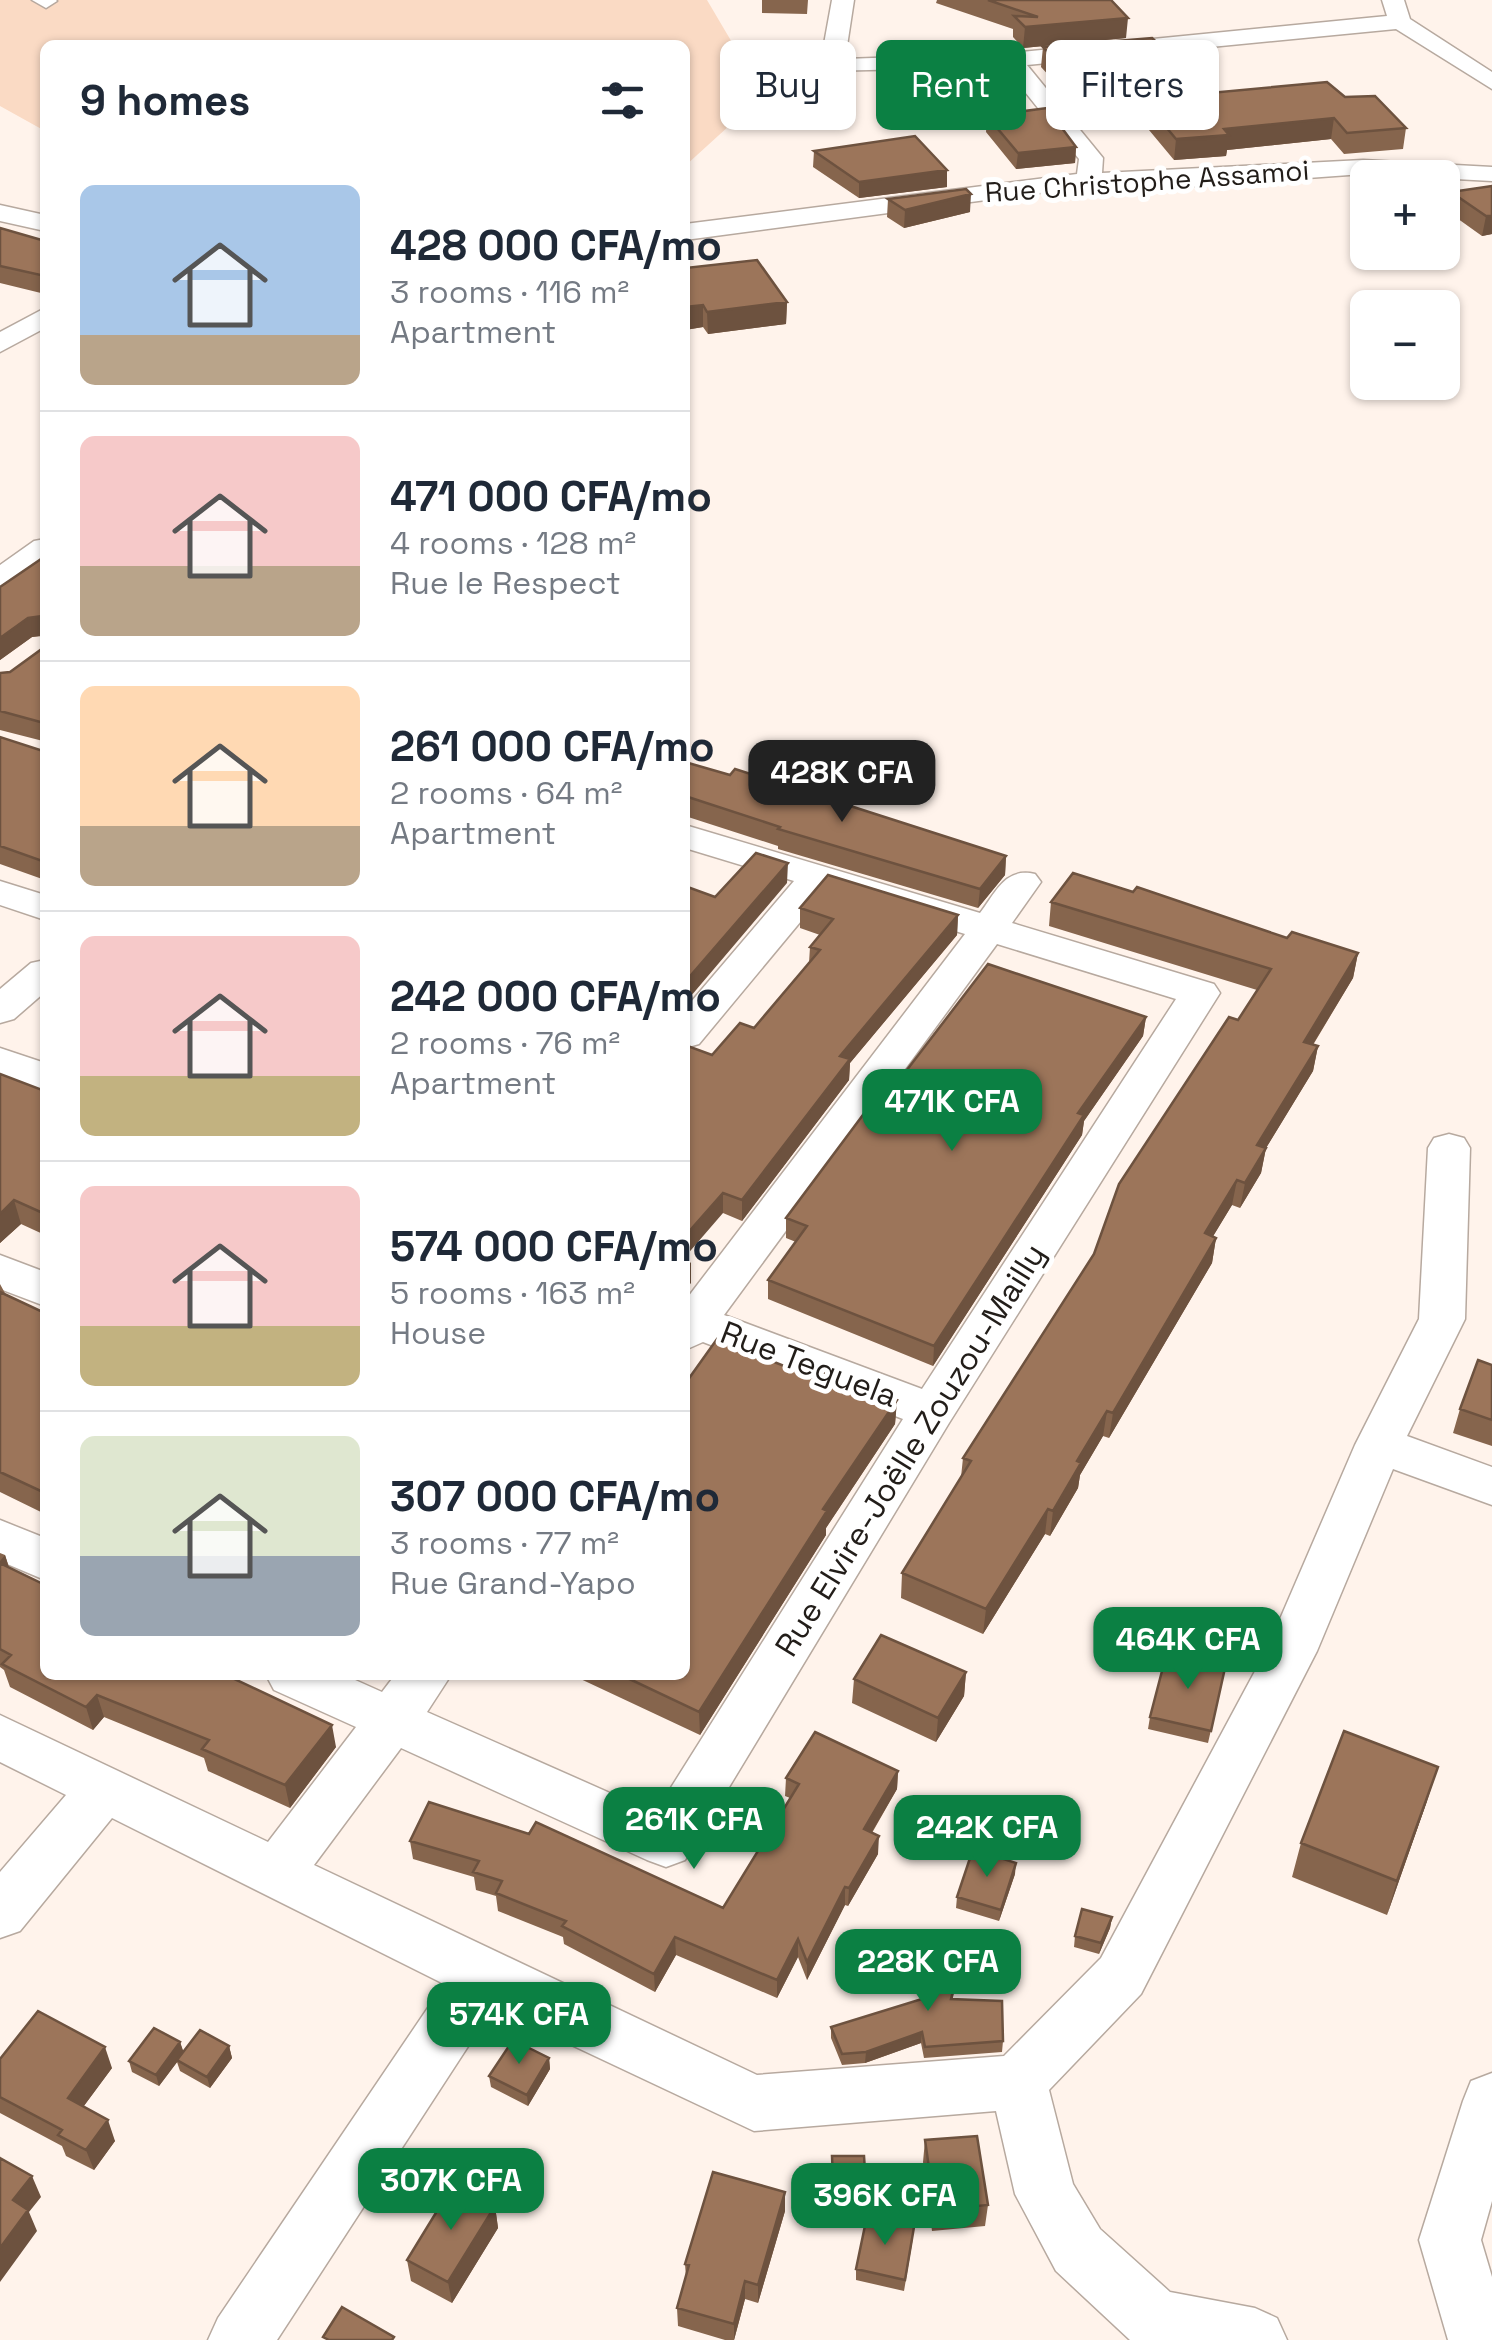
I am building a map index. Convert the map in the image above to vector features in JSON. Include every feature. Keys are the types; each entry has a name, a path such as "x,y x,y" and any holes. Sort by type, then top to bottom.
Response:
{"street":[{"path":"842,0 832,66 876,65"},
{"path":"1026,58 1266,24 1396,11 1492,82"},
{"path":"1026,77 1091,158 1089,181"},
{"name":"Rue Christophe Assamoi","path":"690,231 1089,181 1183,179 1347,167 1492,174"},
{"path":"0,212 40,222"},
{"path":"0,344 40,319"},
{"path":"690,837 986,928"},
{"path":"690,1029 819,876"},
{"path":"690,1321 856,1110 1022,882"},
{"path":"0,892 40,906"},
{"name":"Rue Elvire-Joëlle Zouzou-Mailly","path":"390,1721 666,1843 932,1410 1200,994 986,928"},
{"path":"0,1010 40,976"},
{"path":"0,1061 40,1076"},
{"path":"0,1737 483,1975 754,2103 1018,2082 1122,1976 1292,1650 1379,1445 1442,1319 1449,1148"},
{"path":"0,1271 40,1288"},
{"name":"Rue Teguela","path":"690,1325 932,1410"},
{"path":"1379,1445 1492,1486"},
{"path":"0,1539 40,1558"},
{"path":"303,1680 390,1721"},
{"path":"276,1874 421,1680"},
{"path":"0,1914 104,1789"},
{"path":"240,2340 483,1975"},
{"path":"1018,2082 1045,2194 1078,2250 1156,2320 1255,2340"},
{"path":"1480,2340 1450,2240 1492,2101"}],"shaded area":[{"path":"0,0 707,0 731,40 720,40 720,130 725,130 690,161 690,40 40,40 40,128 0,106"}],"building":[{"path":"988,0 1111,0 1128,18 1025,27 1014,16 1038,17"},
{"path":"1327,82 1345,97 1375,96 1406,128 1347,133 1334,118 1224,129 1229,135 1176,139 1168,130 1219,130 1219,92"},
{"path":"1046,108 1046,130 1063,130 1076,147 1018,153 999,130 1026,130 1026,111"},
{"path":"915,136 947,170 859,182 814,151"},
{"path":"1492,186 1492,216 1460,198 1460,191"},
{"path":"966,189 971,194 905,210 888,199"},
{"path":"0,228 40,240 40,275 0,266"},
{"path":"757,260 787,302 707,312 703,305 690,306 690,267"},
{"path":"40,560 40,616 28,618 0,638 0,587"},
{"path":"40,650 40,722 0,711 0,673 10,672"},
{"path":"0,737 40,750 40,860 0,846"},
{"path":"690,763 730,775 735,769 1006,856 980,889 690,798"},
{"path":"756,853 788,863 690,976 690,888 715,897"},
{"path":"1073,873 1133,892 1137,887 1287,938 1292,932 1358,953 1304,1042 1318,1046 1257,1145 1266,1148 1245,1183 1237,1180 1205,1233 1216,1238 1113,1413 1107,1411 1077,1461 1081,1463 1053,1511 1048,1509 986,1609 902,1573 971,1461 963,1458 1094,1254 1119,1184 1229,1017 1238,1020 1271,969 1051,902"},
{"path":"828,875 958,915 840,1056 850,1059 742,1200 723,1193 690,1230 690,1047 712,1055 740,1023 754,1028 820,950 810,947 833,919 800,908"},
{"path":"988,964 1146,1017 1078,1113 1084,1115 934,1346 768,1280 807,1226 786,1218 892,1076 900,1079"},
{"path":"0,1074 40,1089 40,1212 14,1200 0,1214"},
{"path":"0,1292 40,1311 40,1491 0,1472"},
{"path":"717,1339 819,1380 825,1371 897,1400 823,1509 827,1511 699,1712 632,1680 690,1680 690,1377"},
{"path":"1478,1360 1492,1365 1492,1420 1460,1409"},
{"path":"0,1563 40,1583 40,1680 237,1680 332,1725 285,1785 202,1749 209,1740 97,1695 86,1707 2,1664 11,1655 0,1649"},
{"path":"881,1635 966,1672 938,1718 854,1679"},
{"path":"1167,1652 1225,1668 1211,1731 1150,1717"},
{"path":"1344,1731 1438,1767 1397,1881 1301,1843"},
{"path":"815,1732 898,1771 864,1829 879,1836 849,1888 845,1887 807,1962 798,1939 777,1980 675,1937 654,1974 562,1926 566,1921 496,1893 502,1881 473,1872 479,1861 410,1841 429,1802 529,1834 536,1822 723,1908 799,1784 786,1778"},
{"path":"973,1849 1016,1863 1001,1910 957,1897"},
{"path":"1082,1909 1112,1917 1101,1943 1075,1936"},
{"path":"936,1941 963,1948 951,1999 1002,2001 1003,2041 925,2047 922,2032 866,2052 842,2054 831,2027 922,1999"},
{"path":"38,2011 105,2047 68,2098 108,2120 86,2150 58,2135 62,2130 0,2097 0,2059"},
{"path":"154,2028 180,2042 156,2075 129,2061"},
{"path":"200,2030 229,2046 207,2077 177,2060"},
{"path":"513,2040 549,2058 527,2095 489,2076"},
{"path":"977,2136 988,2205 935,2210 925,2140"},
{"path":"832,2156 864,2156 867,2200 834,2201"},
{"path":"0,2158 32,2176 13,2200 28,2210 0,2248"},
{"path":"713,2172 785,2192 758,2285 745,2281 734,2324 677,2308 689,2265 685,2264"},
{"path":"453,2185 495,2206 448,2282 407,2260"},
{"path":"867,2216 914,2227 905,2280 856,2269"},
{"path":"342,2307 394,2337 323,2337"}]}
